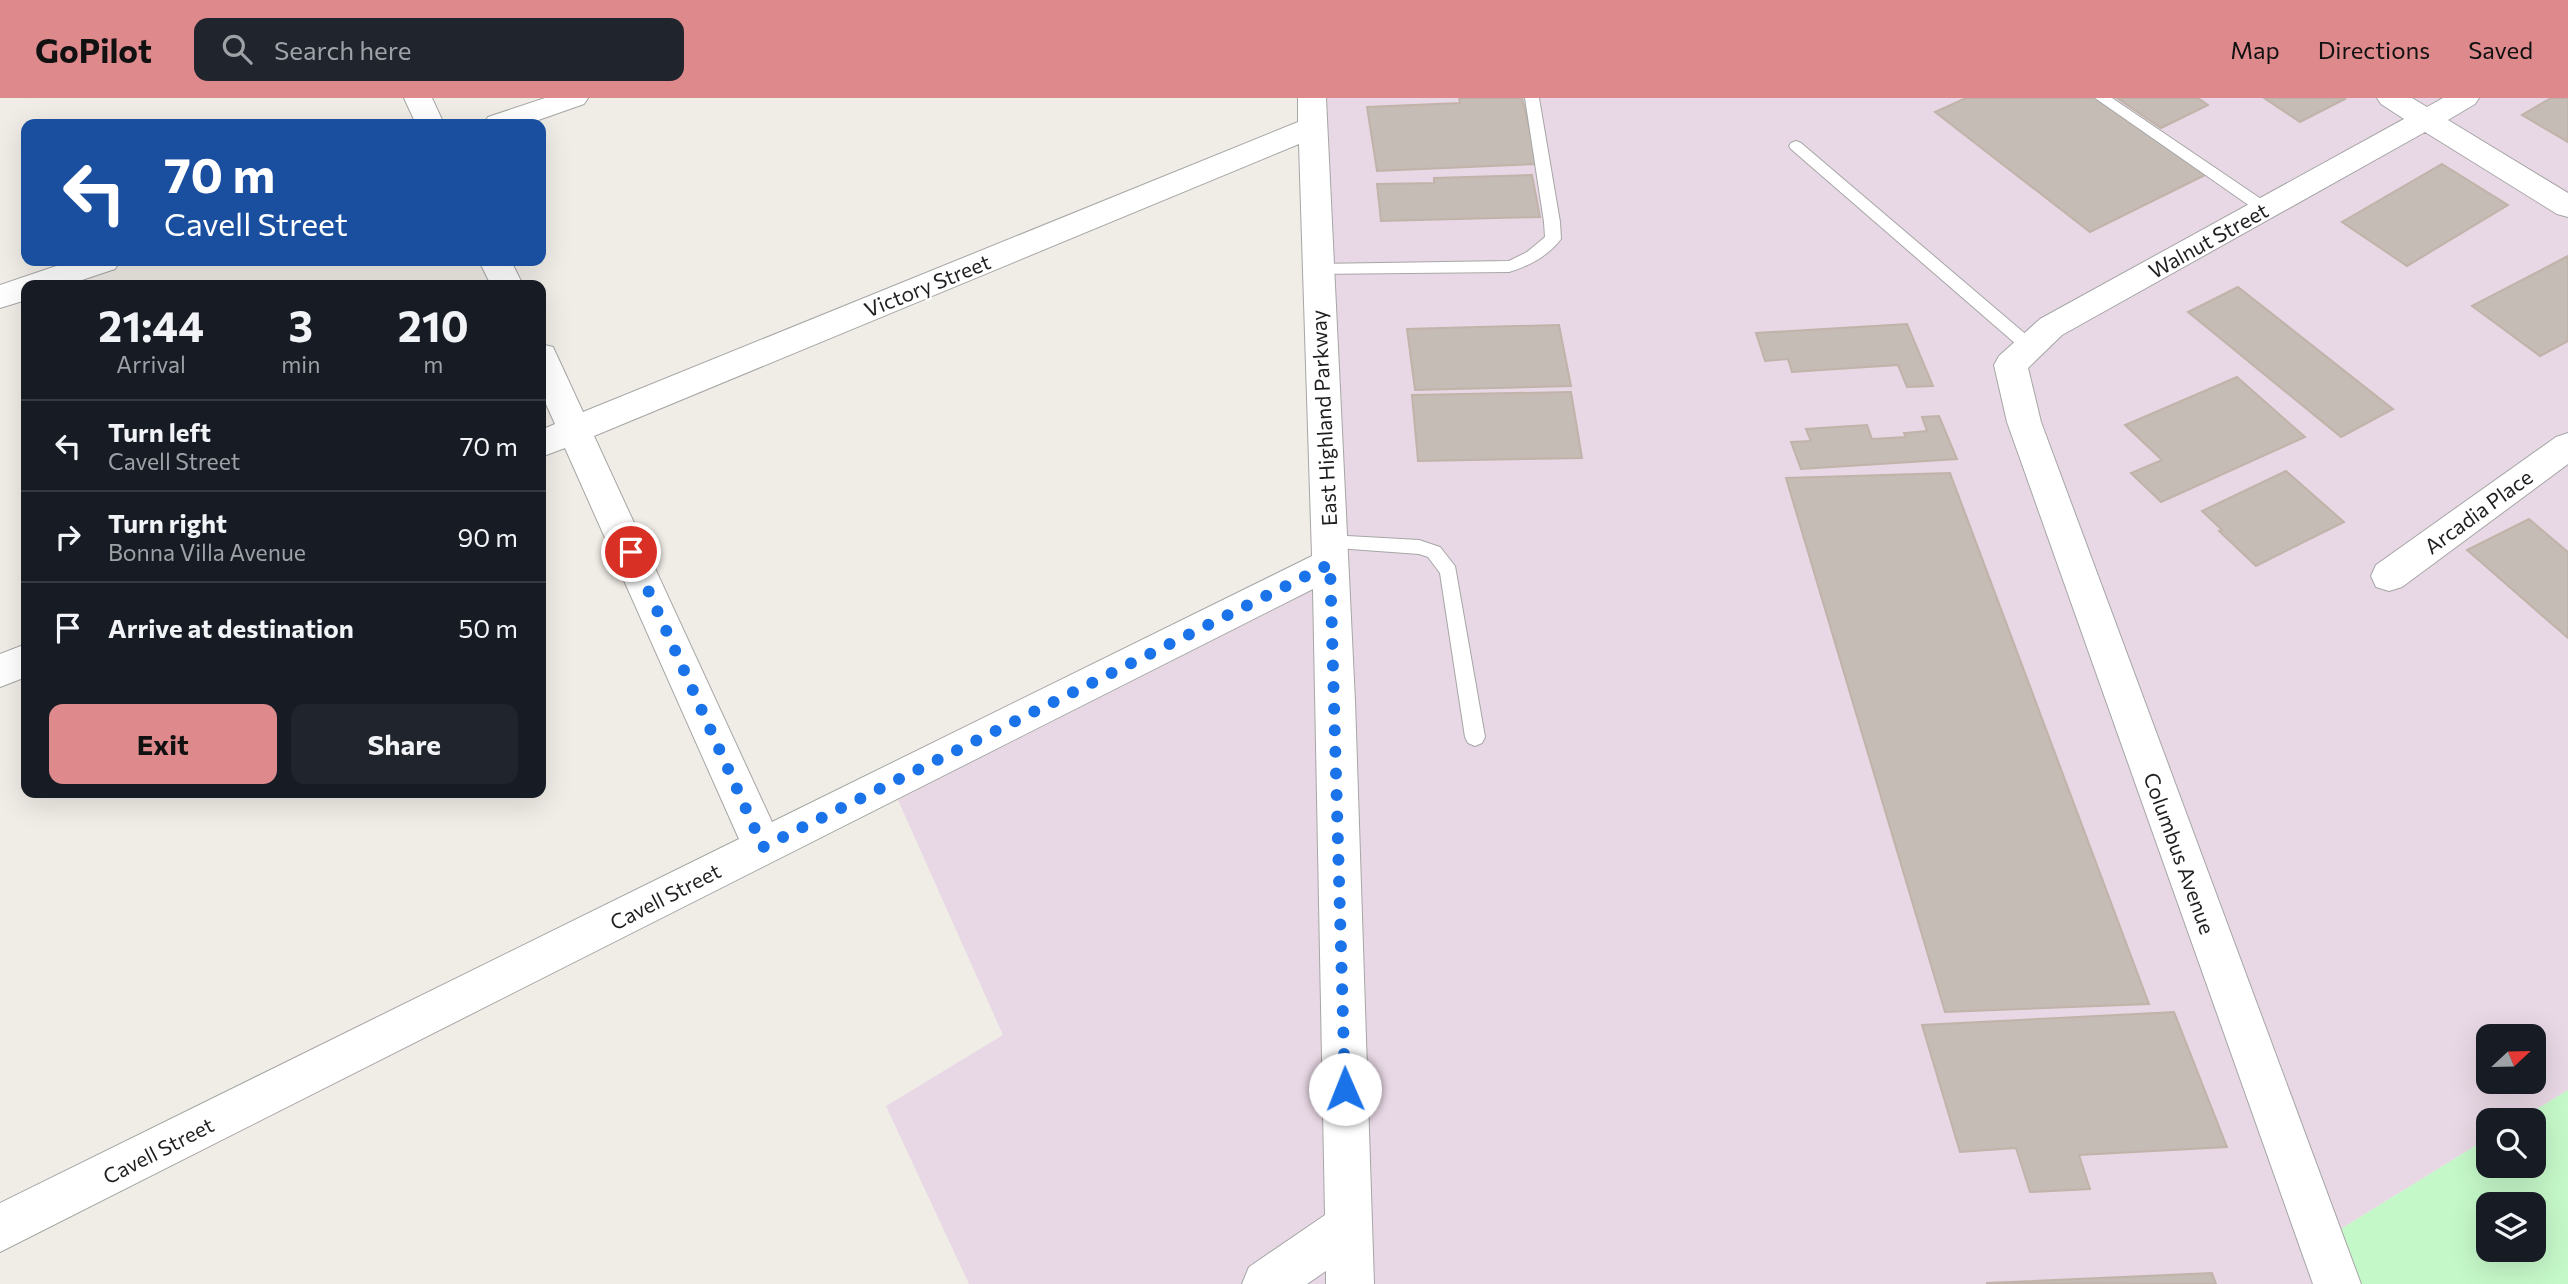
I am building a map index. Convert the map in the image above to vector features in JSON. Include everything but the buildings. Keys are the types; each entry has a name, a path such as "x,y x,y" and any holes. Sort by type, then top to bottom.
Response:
{"street":[{"path":"418,98 428,119"},
{"path":"513,119 574,98"},
{"path":"2391,98 2568,207"},
{"name":"Walnut Street","path":"2024,422 2011,365 2051,327 2465,98"},
{"name":"East Highland Parkway","path":"1313,112 1350,1284"},
{"name":"Victory Street","path":"546,442 1313,112"},
{"path":"49,280 89,266"},
{"path":"0,297 21,290"},
{"path":"546,366 763,847"},
{"name":"Columbus Avenue","path":"2024,422 2337,1284"},
{"name":"Arcadia Place","path":"2389,576 2568,446"},
{"name":"Cavell Street","path":"0,1228 763,847 1329,553"},
{"path":"0,671 21,662"},
{"path":"1266,1284 1348,1227"}],"lane":[{"path":"1317,270 1509,266 1526,262 1553,239 1532,98"},
{"path":"2102,98 2265,209"},
{"path":"1796,146 2030,347"},
{"path":"1329,553 1419,547 1434,552 1449,571 1475,737"}],"shaded area":[{"path":"1312,98 2568,98 2568,1090 2539,1108 2476,1108 2476,1145 2336,1232 2355,1284 969,1284 886,1106 1003,1035 898,800 1326,583"}],"green space":[{"path":"2568,1090 2568,1284 2355,1284 2336,1232 2476,1145 2476,1178 2546,1178 2546,1108 2539,1108"}],"route":[{"path":"631,552 763,847 1330,564 1345,1089"}]}
